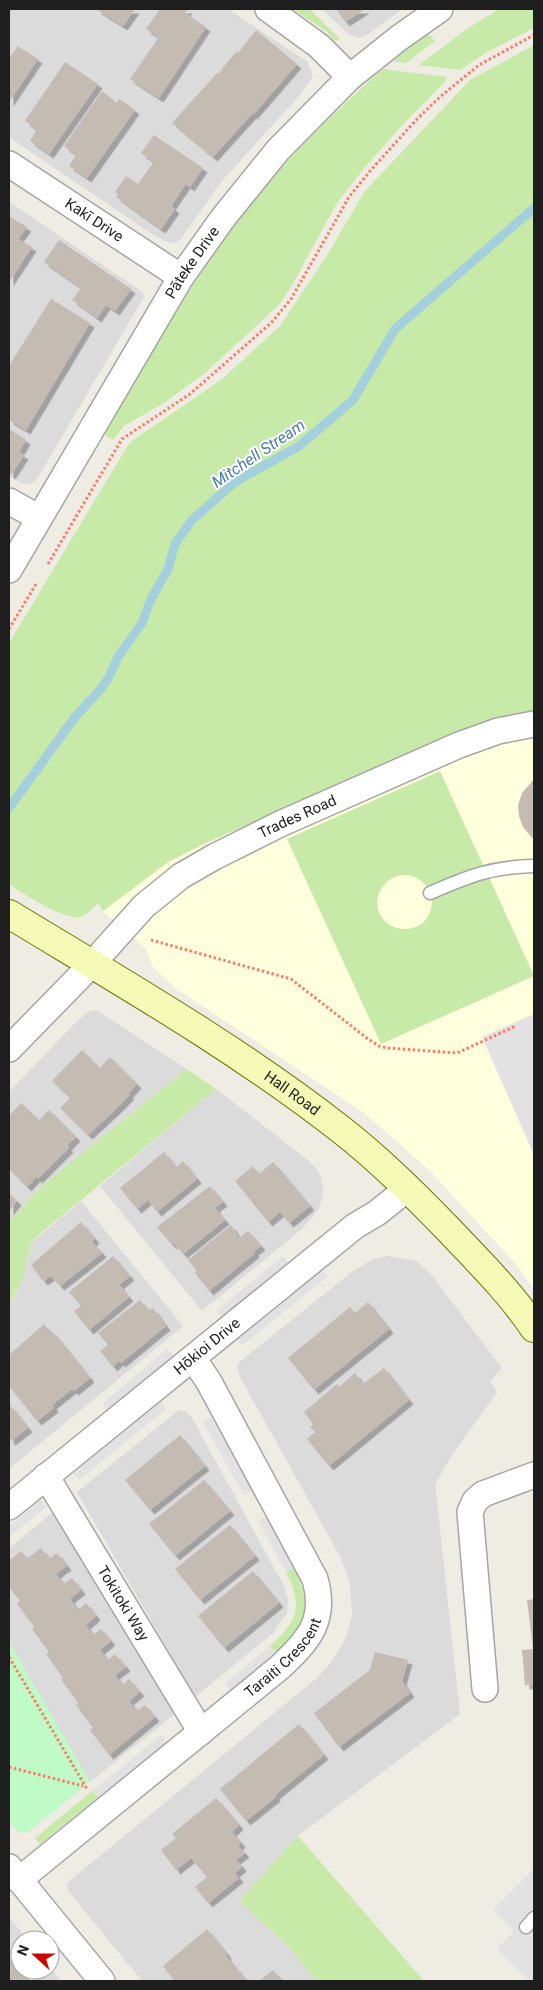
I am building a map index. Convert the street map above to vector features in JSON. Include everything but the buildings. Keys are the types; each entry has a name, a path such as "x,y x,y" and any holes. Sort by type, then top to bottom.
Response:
{"street":[{"path":"268,9 319,46 350,77"},
{"name":"Pāteke Drive","path":"9,570 181,277 248,185 309,117 350,77 440,9"},
{"name":"Kakī Drive","path":"9,164 181,277"},
{"path":"9,501 39,518"},
{"name":"Trades Road","path":"9,1049 92,964 136,914 162,890 214,857 280,824 459,745 498,731 534,724"},
{"name":"Hall Road","path":"9,914 171,1011 277,1082 340,1129 408,1188 488,1270 533,1327"},
{"name":"Hōkioi Drive","path":"9,1506 355,1226 377,1213 408,1188"},
{"name":"Taraiti Crescent","path":"14,1873 201,1732 296,1652 308,1638 314,1626 319,1608 315,1579 209,1382 193,1358"},
{"path":"485,1689 470,1512 475,1501 483,1494 534,1475"},
{"name":"Tokitoki Way","path":"46,1476 201,1732"},
{"path":"14,1873 102,1981"}],"lane":[{"path":"430,893 486,871 508,867 534,866"}],"path":[{"path":"45,569 122,439 190,394 271,323 291,299 349,197 418,118 466,75 497,54 534,35"},
{"path":"9,630 40,578"},
{"path":"147,938 291,979 379,1046 458,1053 516,1026"},
{"path":"9,1657 86,1788 9,1767"}],"shaded area":[{"path":"9,9 228,9 308,62 313,76 299,96 221,182 181,239 175,243 167,242 156,237 9,137"},
{"path":"322,9 402,9 366,36 359,38 348,34"},
{"path":"9,202 138,289 143,293 144,297 40,474 35,481 28,484 21,483 9,476"},
{"path":"534,713 534,1288 513,1261 429,1170 363,1112 178,990 153,967 146,949 103,911 168,862 208,842 447,737 493,720"},
{"path":"96,1010 187,1069 45,1183 9,1221 9,1092 75,1023 88,1012"},
{"path":"534,1014 534,1155 482,1037"},
{"path":"216,1089 316,1168 321,1177 323,1191 321,1203 316,1213 302,1229 202,1311 100,1186"},
{"path":"81,1201 183,1326 9,1469 9,1305 19,1288 32,1242"},
{"path":"283,1256 288,1263 222,1317 217,1310"},
{"path":"387,1256 416,1261 430,1273 502,1368 490,1381 497,1392 450,1458 436,1483 460,1714 298,1836 239,1901 286,1944 317,1981 142,1981 69,1892 67,1888 68,1882 317,1678 333,1660 346,1637 352,1615 350,1584 341,1558 241,1379 238,1363 353,1271 371,1260"},
{"path":"322,1269 328,1276 242,1346 236,1339"},
{"path":"167,1349 174,1356 107,1410 102,1404"},
{"path":"161,1402 166,1409 79,1480 73,1473"},
{"path":"179,1410 186,1411 192,1418 284,1586 288,1599 287,1613 273,1633 195,1697 77,1492"},
{"path":"211,1417 252,1490 244,1495 203,1422"},
{"path":"41,1500 46,1507 9,1537 9,1526"},
{"path":"57,1509 175,1714 90,1782 9,1642 9,1548"},
{"path":"266,1517 294,1568 286,1572 258,1521"},
{"path":"270,1646 276,1653 230,1690 225,1683"},
{"path":"161,1735 167,1742 98,1797 92,1791"},
{"path":"534,1869 534,1981 529,1981 497,1949 514,1931 493,1910"},
{"path":"9,1917 20,1930 10,1930 10,1980 61,1981 9,1981"}],"green space":[{"path":"293,9 310,9 340,39 334,41 327,32"},
{"path":"499,9 534,9 534,28 487,52 460,70 419,65 467,29"},
{"path":"426,34 430,35 435,41 406,63 393,61"},
{"path":"534,45 534,713 493,720 447,737 208,842 168,862 103,911 98,903 84,915 71,917 33,899 9,884 9,643 130,442 221,380 280,326 328,254 364,192 470,80"},
{"path":"383,69 447,77 445,82 408,119 365,167 337,203 291,287 279,305 205,373 164,403 124,426 113,440 106,436 106,432 179,307 240,218 305,142"},
{"path":"440,771 483,865 427,886 415,877 403,875 393,878 384,885 379,894 377,905 381,916 390,925 399,929 416,927 424,922 428,916 432,899 489,877 534,976 381,1044 287,839"},
{"path":"187,1069 216,1089 36,1237 30,1246 23,1278 9,1305 9,1221 45,1183"},
{"path":"294,1568 304,1594 304,1615 295,1633 276,1653 270,1646 287,1628 295,1612 295,1595 286,1572"},
{"path":"9,1642 90,1782 25,1833 17,1830 9,1821"},
{"path":"92,1791 98,1797 40,1844 35,1838"},
{"path":"298,1836 424,1981 317,1981 286,1944 239,1901"}],"waterway":[{"name":"Mitchell Stream","path":"9,808 75,717 100,690 109,677 118,657 142,623 151,599 168,569 175,544 192,520 235,482 299,446 353,400 395,329 534,208"}]}
